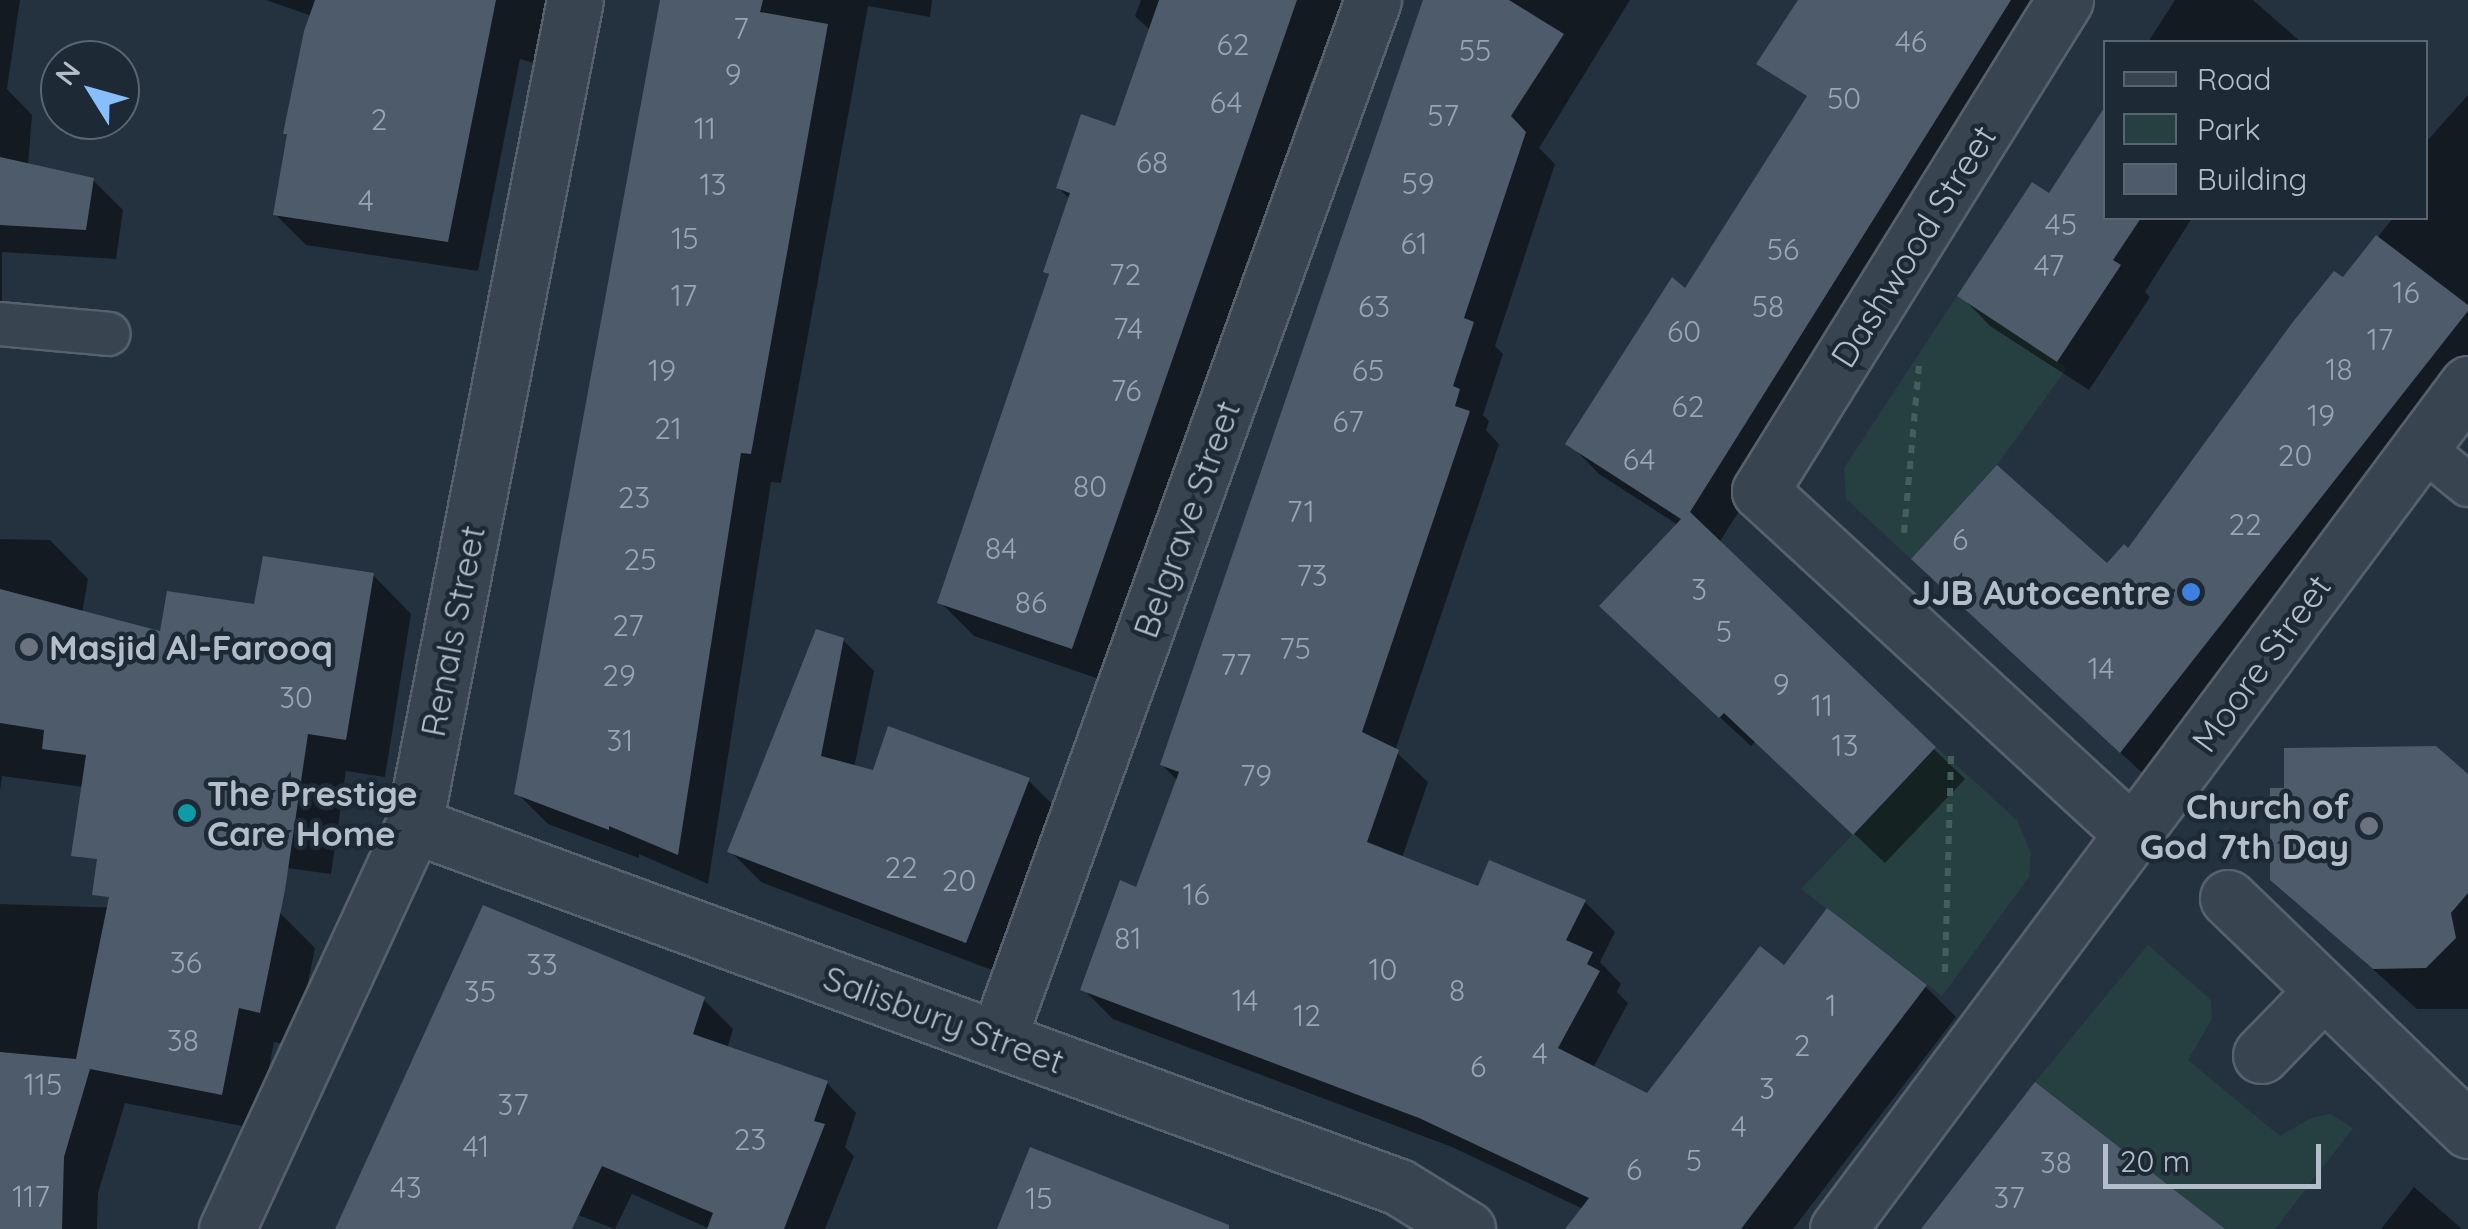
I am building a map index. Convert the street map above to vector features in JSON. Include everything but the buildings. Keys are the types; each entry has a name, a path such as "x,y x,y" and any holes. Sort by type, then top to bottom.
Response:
{"street":[{"name":"Renals Street","path":"227,1229 414,825 575,0"},
{"name":"Belgrave Street","path":"998,1038 1374,0"},
{"name":"Dashwood Street","path":"1890,610 1760,491 2066,0"},
{"name":"Moore Street","path":"1838,1229 2468,384"},
{"path":"1890,610 2134,836"},
{"name":"Salisbury Street","path":"414,825 1399,1187 1467,1229"},
{"path":"2228,898 2468,1130"},
{"path":"2261,1055 2323,990"}],"lane":[{"path":"0,324 109,334"},
{"path":"2420,446 2468,485"}],"path":[{"path":"1890,610 1903,552 1920,352"},
{"path":"1962,1064 1945,990 1950,761 1965,680"}],"green space":[{"path":"1957,296 2067,368 1997,465 1911,559 1846,499 1844,468"},
{"path":"1936,747 2017,820 2031,853 2029,877 1942,996 1801,889"},
{"path":"2148,945 2211,1000 2212,1019 2188,1060 2280,1136 2311,1118 2330,1114 2353,1128 2275,1229 2225,1229 2035,1082"}],"place":[{"name":"JJB Autocentre","path":"2191,592"},
{"name":"Masjid Al-Farooq","path":"29,647"},
{"name":"The Prestige Care Home","path":"187,813"},
{"name":"Church of God 7th Day","path":"2369,826"}]}
